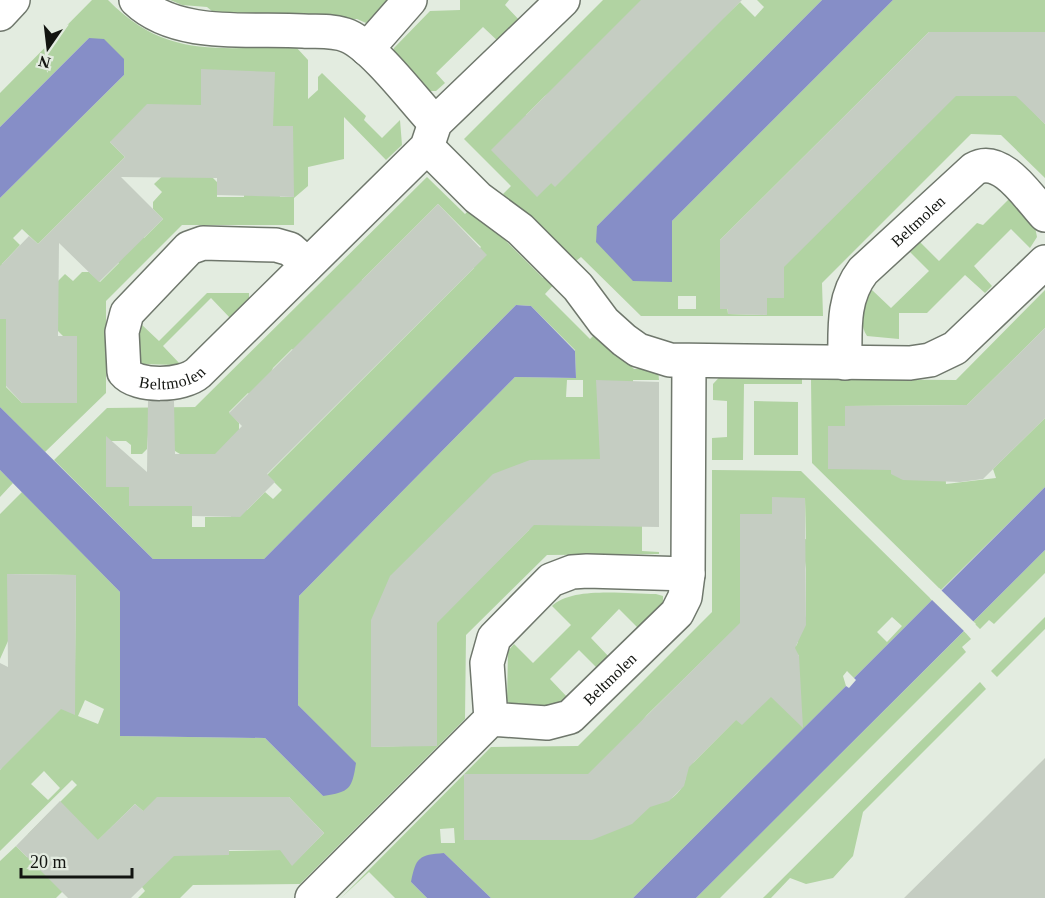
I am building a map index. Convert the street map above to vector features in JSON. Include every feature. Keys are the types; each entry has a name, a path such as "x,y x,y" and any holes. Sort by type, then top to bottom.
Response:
{"street":[{"path":"0,14 14,0"},
{"path":"136,0 158,16 176,23 202,27 331,32 348,36 367,49 478,198 520,229 578,286 604,322 624,340 651,356 689,361 910,363 946,354 955,348 1045,262"},
{"path":"367,49 404,10 410,0"},
{"name":"Beltmolen","path":"307,264 290,249 276,245 203,243 189,248 127,313 122,332 124,372 132,379 146,382 190,379 307,264 563,0"},
{"name":"Beltmolen","path":"845,363 846,311 852,286 863,271 974,169 989,164 1000,169 1045,215"},
{"name":"Beltmolen","path":"491,719 555,722 578,712 677,613 685,597 688,574 689,361"},
{"path":"312,898 491,719 487,663 494,638 551,580 572,572 587,571 688,574"}],"green space":[{"path":"92,0 108,0 151,33 173,41 218,48 296,47 308,60 308,99 318,90 318,77 322,73 366,116 364,120 382,138 400,120 402,145 386,160 344,117 344,159 308,167 308,186 294,198 294,225 182,225 106,301 106,393 45,452 0,407 0,319 6,319 6,387 22,403 77,403 77,382 58,381 63,363 77,363 77,337 63,336 58,331 47,292 65,274 73,281 82,272 89,272 100,282 119,263 109,253 134,228 144,238 163,219 153,209 153,202 162,192 154,184 173,166 212,177 217,182 217,197 244,197 244,182 279,183 280,197 293,197 293,126 230,126 200,105 187,105 110,142 125,157 38,244 22,229 13,238 20,245 2,264 12,273 0,280 0,198 124,75 89,38 0,127 0,93"},
{"path":"170,0 393,0 366,23 357,19 224,21 207,7 182,5"},
{"path":"460,0 509,0 505,5 522,23 501,44 483,27 436,73 445,83 436,91 430,91 393,53 394,48 430,11 460,10"},
{"path":"603,0 669,0 545,96 526,115 537,196 740,2 755,17 764,7 757,0 822,0 597,226 672,282 672,221 893,0 1045,0 1045,35 1042,32 929,32 720,240 728,314 767,315 767,298 784,298 784,266 955,96 1017,95 1045,124 1045,178 1001,135 971,134 822,283 823,316 641,316 581,257 572,264 503,194 511,186 464,139","holes":["678,296 696,296 696,309 678,309"]},
{"path":"427,177 465,214 472,207 543,278 550,271 559,279 545,294 590,339 597,332 634,369 658,369 659,380 633,380 642,460 541,460 371,706 371,747 437,745 437,706 430,628 529,530 532,519 541,525 642,525 642,551 659,552 659,554 547,555 466,635 465,719 300,884 193,885 180,898 138,898 145,891 142,887 143,811 135,804 84,854 92,862 56,898 0,898 0,861 16,846 27,857 39,846 28,834 77,785 72,780 0,851 0,770 75,666 76,575 8,574 20,641 8,641 0,659 0,514 22,492 120,592 120,736 265,738 323,796 355,763 298,705 299,596 515,377 576,378 575,350 531,306 516,305 264,559 153,559 54,460 107,408 195,407","holes":["438,204 481,247 468,261 474,268 267,475 282,490 273,499 265,492 247,510 237,500 231,503 231,517 205,517 205,527 192,527 192,506 130,506 129,487 106,487 106,441 126,441 131,445 131,454 142,454 147,449 148,435 180,454 219,466 239,430 239,423 229,412 248,393 258,403 273,368 292,349 303,359 315,332 328,315 345,303 372,290 362,280","567,380 583,380 583,397 566,397","85,700 104,709 98,724 78,716","44,771 60,788 48,800 31,784","255,797 289,797 324,833 292,865 283,850 229,851 228,855 209,855"]},
{"path":"1009,199 1035,227 1037,237 1030,248 1011,229 974,266 992,286 985,293 965,275 927,313 899,313 899,339 867,336 862,319 866,300 872,290 891,308 929,271 910,252 920,242 939,261 977,223 983,225"},
{"path":"1045,290 1045,328 967,405 845,406 845,426 828,427 828,450 893,469 897,476 903,479 916,479 945,470 946,484 996,478 993,469 1045,418 1045,487 941,590 812,463 811,379 956,380"},
{"path":"207,293 249,293 249,300 231,319 211,298 163,346 180,364 142,364 138,359 139,326 141,324 159,341"},
{"path":"727,369 802,372 802,384 744,384 743,460 712,460 712,438 727,437 727,401 713,400 713,384"},
{"path":"754,401 798,402 798,455 754,455"},
{"path":"0,470 13,483 0,497"},
{"path":"712,470 801,471 932,600 854,678 847,671 843,676 846,686 633,898 491,898 444,853 411,882 427,898 395,898 369,872 341,898 491,747 578,746 712,612","holes":["772,498 805,498 806,539 802,540 806,569 806,616 793,639 798,642 796,646 789,643 799,656 694,762 681,770 686,777 677,794 661,803 656,800 582,840 464,840 464,786 481,774 597,775 647,715 747,617 740,616 740,515 772,514","892,617 902,626 887,642 877,632","454,828 455,843 441,843 440,829"]},
{"path":"1045,550 1045,573 994,624 989,620 980,629 973,622"},
{"path":"586,593 663,596 663,604 639,629 619,609 591,638 610,658 598,669 579,650 550,679 569,699 538,708 520,708 507,701 508,651 514,644 533,663 571,625 552,606 561,600"},
{"path":"1045,617 1045,629 997,677 991,671"},
{"path":"964,631 971,639 962,647 966,652 720,898 696,898"},
{"path":"980,682 986,689 863,812 853,856 833,878 806,884 790,878 771,898 763,898"}],"water":[{"path":"822,0 893,0 672,221 672,282 633,281 596,242 597,226"},
{"path":"89,38 104,39 124,59 124,75 0,198 0,127"},
{"path":"516,305 531,306 575,351 576,378 515,377 299,596 298,705 356,763 353,779 348,788 339,793 323,796 265,738 120,736 120,592 0,470 0,407 153,559 264,559"},
{"path":"1045,487 1045,550 696,898 633,898 846,686 849,688 856,680 854,678"},
{"path":"444,853 491,898 427,898 411,882 415,867 424,856"}],"pier":[{"path":"939,588 976,624 966,633 930,598"}],"building":[{"path":"641,0 742,0 555,187 551,183 537,197 491,150"},
{"path":"929,32 1045,32 1045,124 1016,96 956,96 784,267 784,298 767,298 767,315 728,314 728,309 720,309 720,240"},
{"path":"201,69 275,72 273,126 293,126 294,197 217,195 217,178 121,177 163,219 99,282 59,243 58,336 77,336 77,403 22,403 6,386 6,319 0,319 0,266 29,236 38,244 125,157 110,142 147,104 201,105"},
{"path":"438,204 487,255 267,474 275,482 240,517 192,516 192,506 129,506 129,487 106,487 106,436 147,472 148,401 174,401 175,454 215,454 242,426 229,413"},
{"path":"1045,328 1045,418 983,479 960,482 903,480 891,474 891,470 828,469 828,426 845,426 845,406 967,405"},
{"path":"596,380 659,382 659,527 534,525 437,623 437,746 371,747 371,620 390,576 493,474 530,460 600,459"},
{"path":"772,497 805,498 806,625 795,648 799,656 803,728 771,697 742,725 736,720 689,767 684,786 669,801 650,807 632,824 592,840 464,840 464,774 588,774 740,623 740,514 772,514"},
{"path":"7,574 76,575 75,715 61,709 0,770 0,663 8,667"},
{"path":"1045,758 1045,898 904,898 980,823"},
{"path":"157,797 289,797 324,833 292,866 280,850 229,850 229,855 174,856 131,898 68,898 16,846 60,801 98,840 135,804 143,811"}]}
